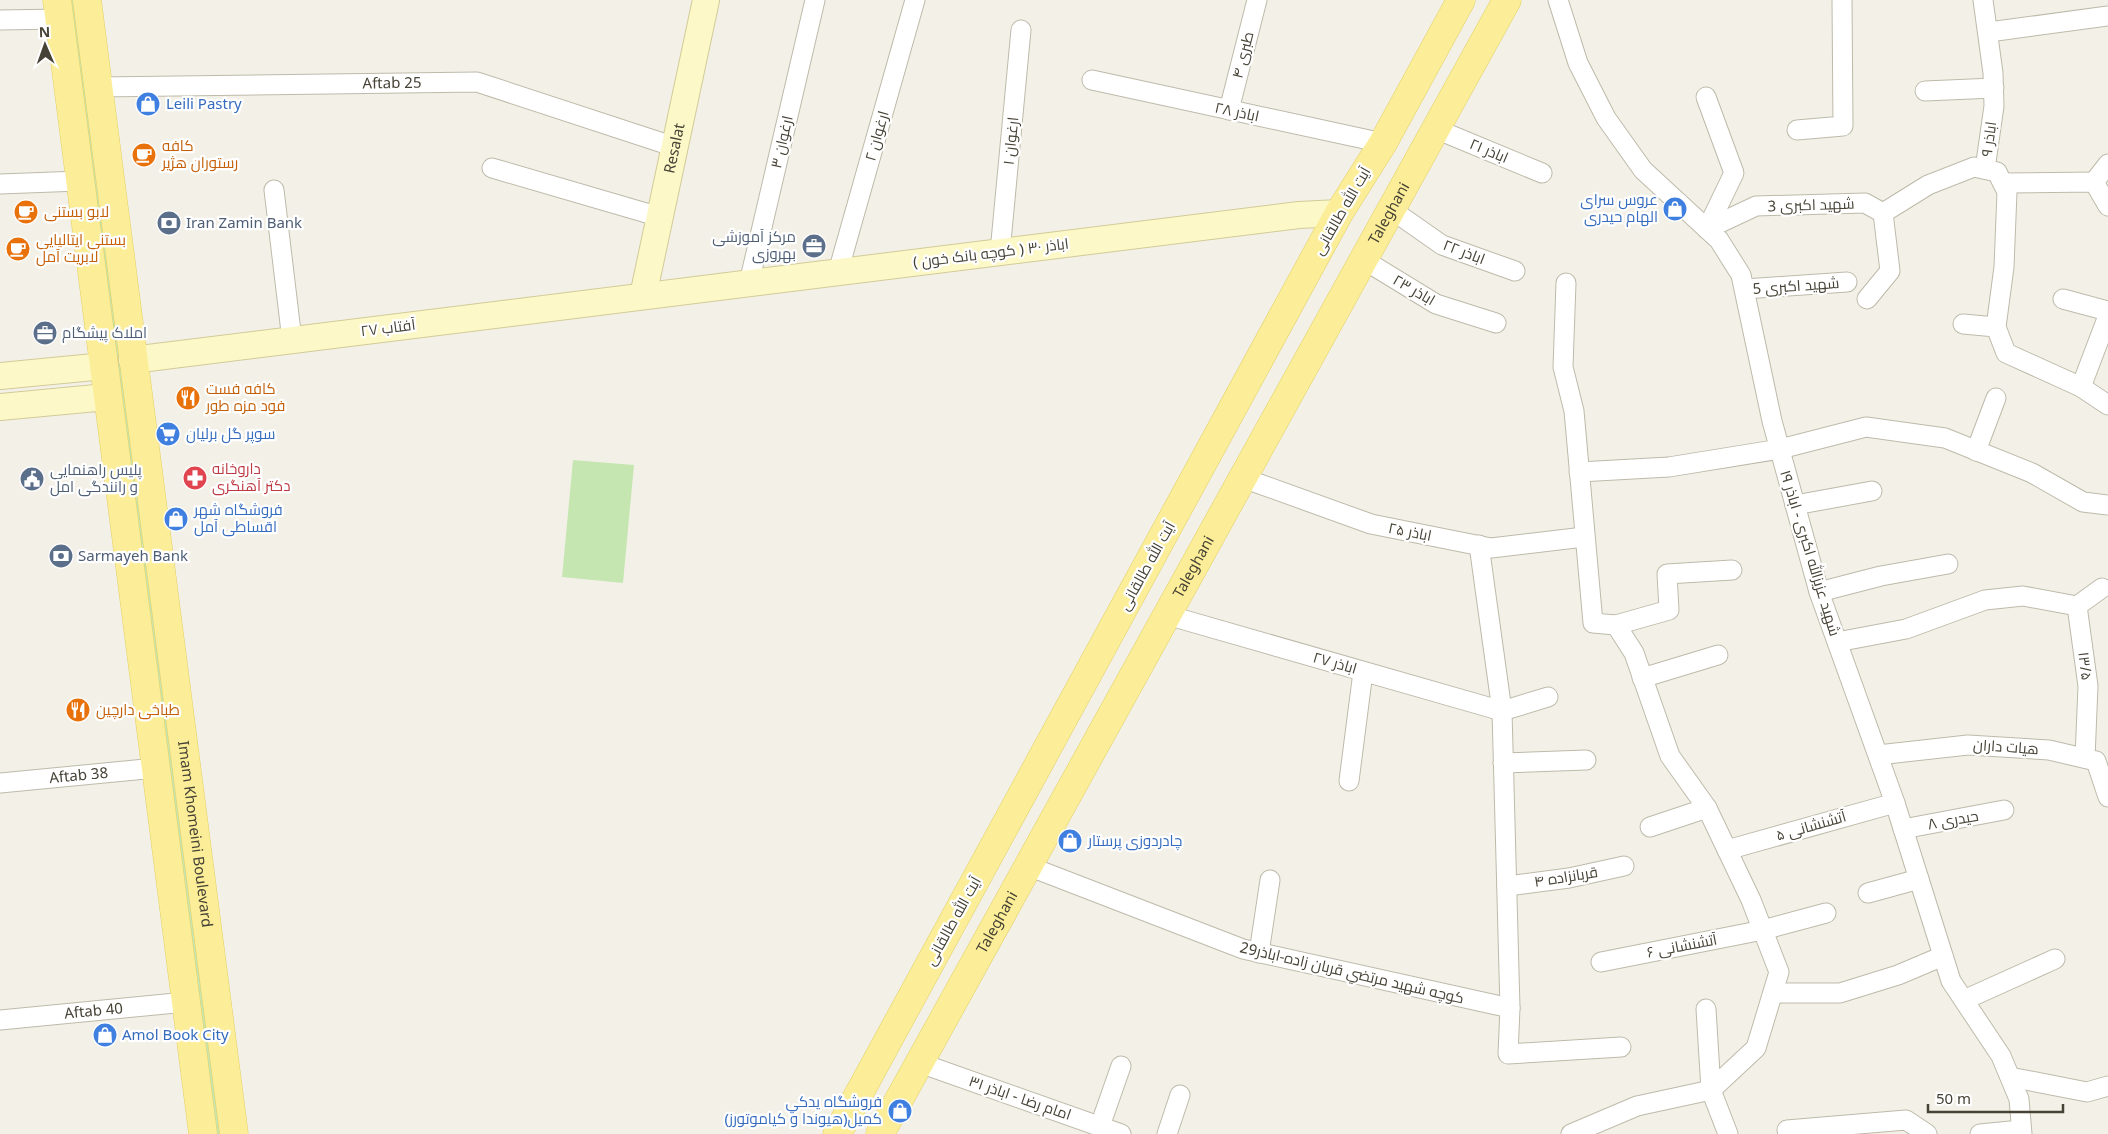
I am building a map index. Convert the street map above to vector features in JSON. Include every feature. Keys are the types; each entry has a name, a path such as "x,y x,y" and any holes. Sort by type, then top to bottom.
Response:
{"main road":[{"name":"Imam Khomeini Boulevard","path":"87,0 132,360 234,1134"},
{"name":"Resalat","path":"643,296 706,0"},
{"name":"آیت الله طالقانی","path":"838,1134 1339,213 1382,143 1461,0"},
{"name":"Taleghani","path":"880,1134 1507,0"},
{"name":"Imam Khomeini Boulevard","path":"59,9 203,1134"},
{"path":"1446,28 1449,44 1457,53 1470,52 1481,46"},
{"path":"1401,109 1416,103 1428,105 1434,116 1436,129"},
{"name":"اباذر ۳۰ ( کوچه بانک خون )","path":"643,296 1298,215 1339,213"},
{"name":"آفتاب ۲۷","path":"132,360 643,296"},
{"path":"0,376 94,367 104,359"},
{"path":"0,407 96,398 109,402"},
{"path":"172,896 203,892"}],"street":[{"name":"ارغوان ۳","path":"749,283 815,0"},
{"name":"ارغوان ۲","path":"838,272 915,0"},
{"name":"طبری ۴","path":"1229,110 1257,0"},
{"name":"شهید عزیزالله اکبری - اباذر ۱۹","path":"1558,0 1578,63 1606,118 1643,170 1719,240 1741,275 1780,449 1819,592 1895,803 1951,981 2001,1056 2019,1099 2021,1132"},
{"path":"1797,130 1843,126 1842,0"},
{"name":"اباذر ۹","path":"1984,0 1994,88 1994,106 1985,169 1997,172 2002,183"},
{"path":"0,20 59,9"},
{"path":"1988,32 2108,16"},
{"name":"ارغوان ۱","path":"1000,252 1021,30"},
{"name":"اباذر ۲۸","path":"1092,80 1382,143"},
{"name":"Aftab 25","path":"98,87 477,82 675,147"},
{"path":"1925,91 1994,88"},
{"path":"1706,97 1734,173 1707,229"},
{"name":"اباذر ۲۱","path":"1436,129 1542,173"},
{"path":"2094,182 2108,164"},
{"path":"1867,299 1890,271 1882,213 1928,185 1974,167 1985,169"},
{"path":"492,168 660,217"},
{"path":"0,184 80,181"},
{"path":"2094,182 2002,183 2007,192 2004,258 1996,327 2006,353 2081,387 2108,405"},
{"path":"2094,182 2108,206"},
{"path":"274,190 292,340"},
{"name":"شهید اکبری 3","path":"1707,229 1756,206 1865,203 1882,213"},
{"name":"اباذر ۲۲","path":"1392,210 1442,245 1515,271"},
{"name":"اباذر ۲۳","path":"1364,260 1436,304 1496,323"},
{"name":"شهید اکبری 5","path":"1744,289 1846,282"},
{"path":"1566,283 1563,367 1574,410 1593,624 1616,625 1668,610 1667,574 1732,570"},
{"path":"2063,299 2108,310"},
{"path":"2081,387 2108,316"},
{"path":"1963,324 1996,327"},
{"path":"1976,451 1996,398"},
{"path":"1579,472 1669,467 1780,449 1866,427 1945,438 2032,473 2083,502 2108,505"},
{"name":"اباذر ۲۵","path":"1243,478 1371,524 1491,548 1584,537"},
{"path":"1795,505 1872,491"},
{"path":"1480,546 1502,711 1510,1008 1508,1054 1621,1047"},
{"path":"1819,592 1881,576 1948,564"},
{"path":"1837,642 1906,629 1985,600 2023,596 2078,606 2102,588"},
{"name":"۱۳/۵","path":"2078,606 2096,757"},
{"name":"اباذر ۲۷","path":"1167,615 1502,711"},
{"path":"1572,1134 1638,1106 1711,1090 1756,1048 1779,972 1751,900 1707,808 1670,756 1634,653 1616,625"},
{"path":"1642,678 1718,655"},
{"path":"1349,781 1363,672"},
{"path":"1502,711 1548,697"},
{"name":"هیات داران","path":"1878,755 1968,745 2049,750 2096,757"},
{"path":"2096,757 2108,797"},
{"path":"1504,763 1586,760"},
{"name":"Aftab 38","path":"0,783 156,768"},
{"name":"آتشنشانی ۵","path":"1727,850 1895,803"},
{"path":"1650,827 1707,808"},
{"name":"حیدری ۸","path":"1903,829 2004,810"},
{"name":"كوچه شهيد مرتضي قربان زاده-اباذر29","path":"1028,866 1243,950 1510,1008"},
{"name":"قربانزاده ۴","path":"1507,886 1569,878 1624,866"},
{"path":"1868,893 1919,879"},
{"path":"1258,953 1270,880"},
{"name":"آتشنشانی ۶","path":"1601,962 1763,930 1826,913"},
{"path":"1773,993 1840,993 1898,975 1943,956"},
{"path":"1964,1000 2055,959"},
{"name":"Aftab 40","path":"0,1020 186,1002"},
{"path":"1706,1009 1711,1090 1728,1134"},
{"name":"امام رضا - اباذر ۳۱","path":"920,1063 1121,1134"},
{"path":"1100,1126 1121,1066"},
{"path":"2010,1077 2087,1092 2108,1086"},
{"path":"1167,1134 1180,1095"},
{"path":"1787,1130 1906,1120 1927,1134"},
{"path":"1980,1134 2021,1132"}],"green space":[{"path":"65,0 79,0 224,1134 214,1134"},
{"path":"573,460 634,465 623,583 562,577"}],"place":[{"name":"Leili Pastry","path":"148,104"},
{"name":"کافه رستوران هژیر","path":"144,155"},
{"name":"عروس سرای الهام حیدری","path":"1675,209"},
{"name":"لابو بستنی","path":"26,212"},
{"name":"Iran Zamin Bank","path":"169,223"},
{"name":"مرکز آموزشی بهروزی","path":"814,246"},
{"name":"بستنی ایتالیایی لابریت آمل","path":"18,249"},
{"name":"املاک پیشگام","path":"45,333"},
{"name":"کافه فست فود مزه طور","path":"188,398"},
{"name":"سوپر گل برلیان","path":"168,434"},
{"name":"داروخانه دکتر آهنگری","path":"195,478"},
{"name":"پلیس راهنمایی و رانندگی امل","path":"32,479"},
{"name":"فروشگاه شهر اقساطی آمل","path":"176,519"},
{"name":"Sarmayeh Bank","path":"61,556"},
{"name":"طباخی دارچین","path":"78,710"},
{"name":"چادردوزی پرستار","path":"1070,841"},
{"name":"Amol Book City","path":"105,1035"},
{"name":"فروشگاه يدكي كميل(هیوندا و کیاموتورز)","path":"900,1111"}]}
